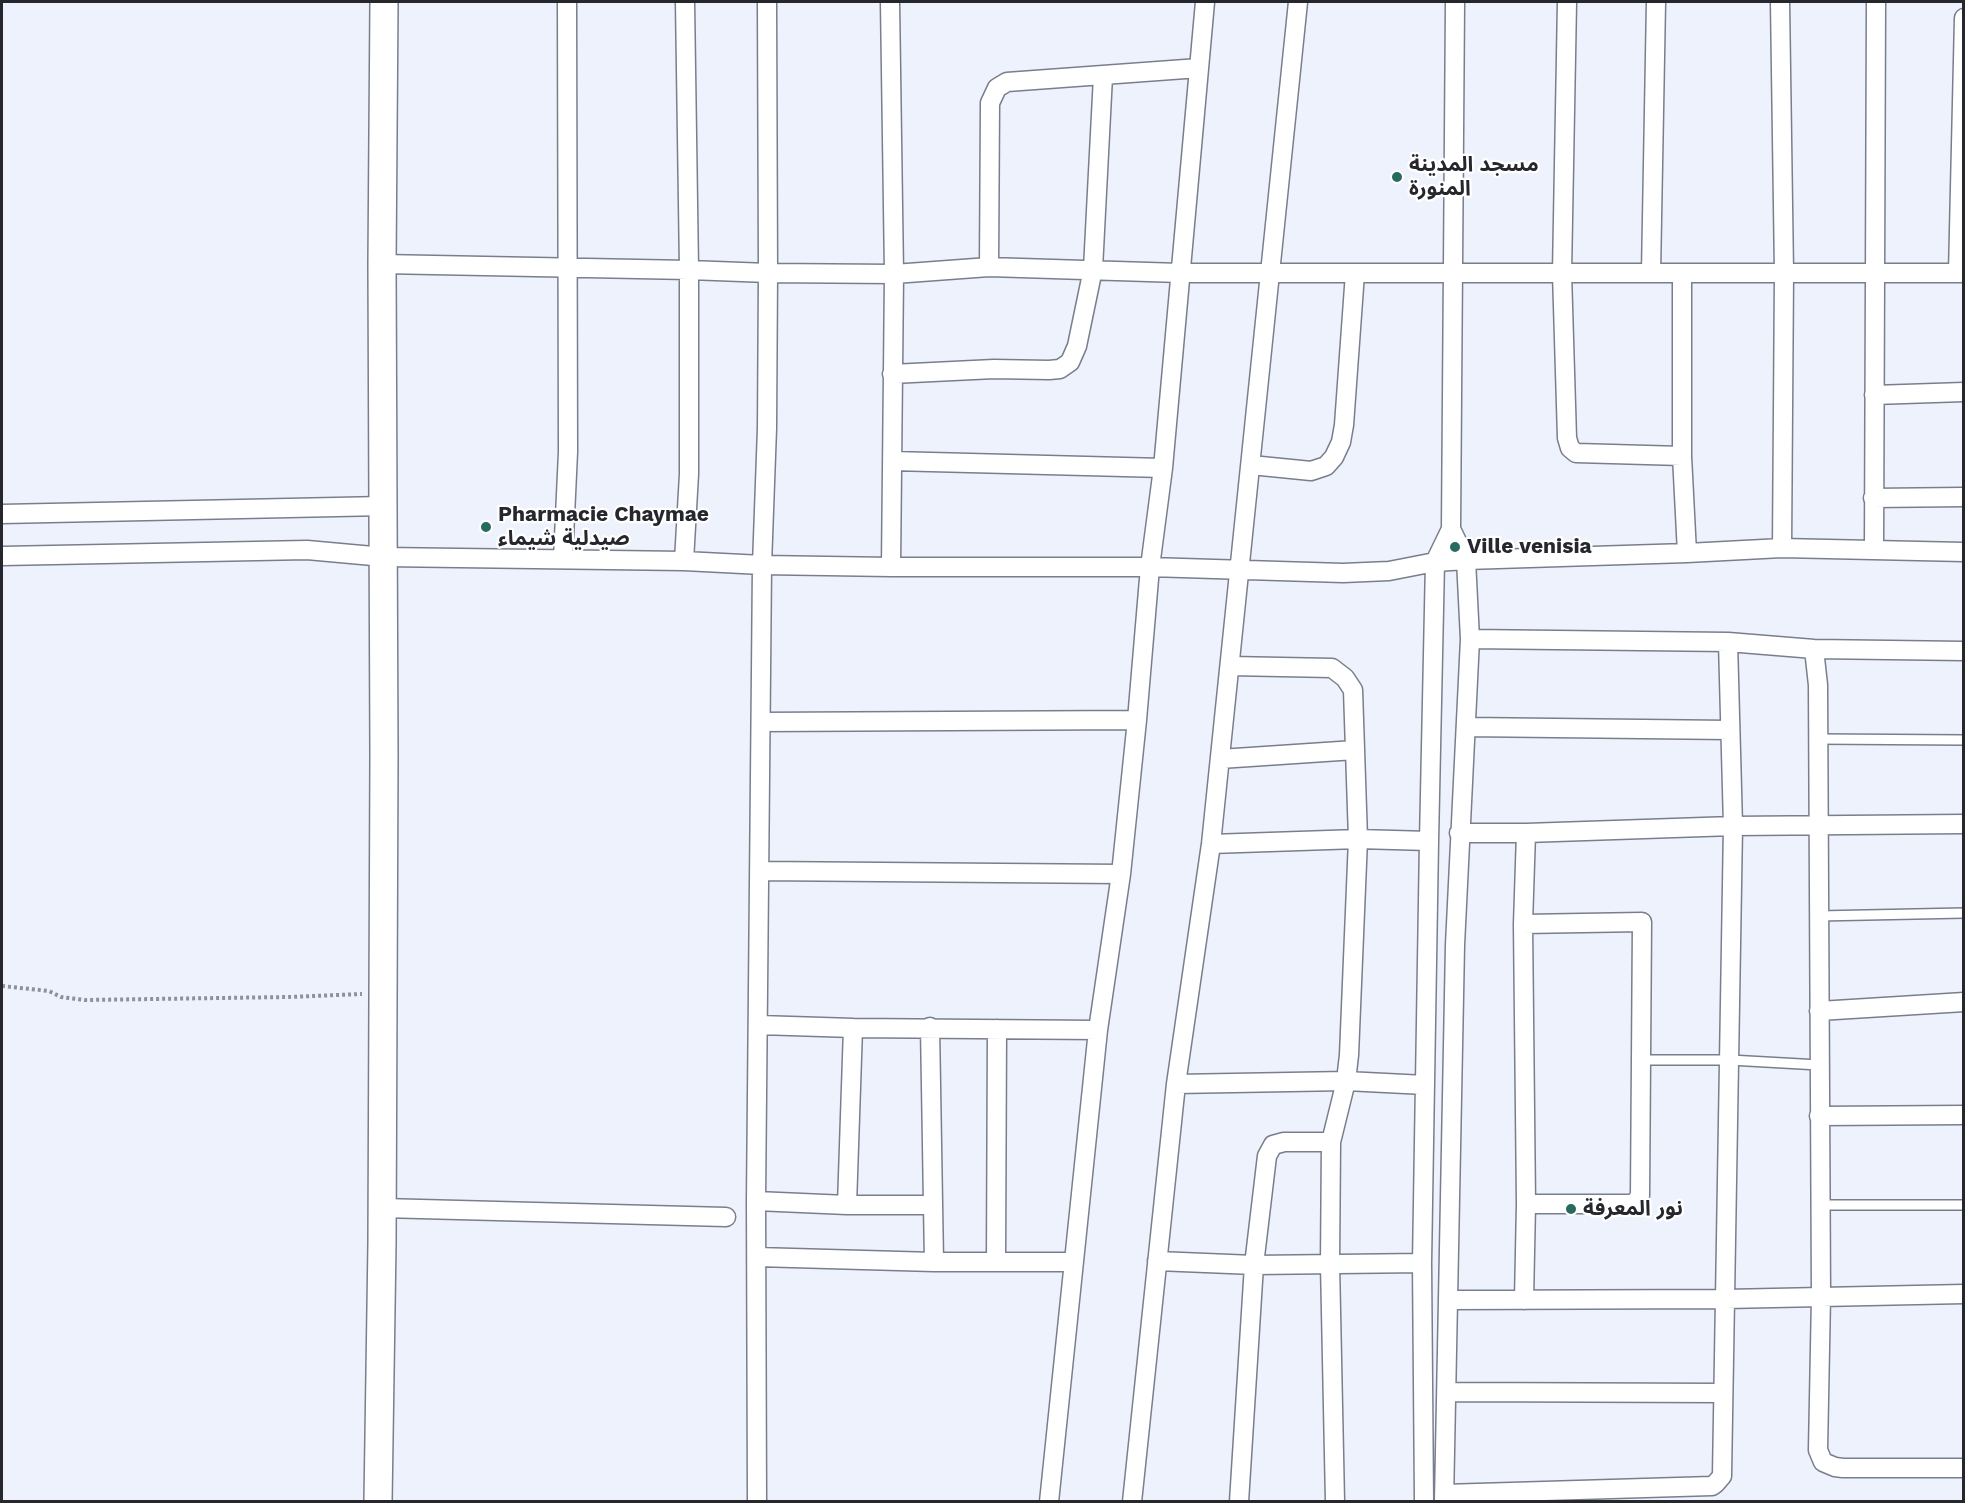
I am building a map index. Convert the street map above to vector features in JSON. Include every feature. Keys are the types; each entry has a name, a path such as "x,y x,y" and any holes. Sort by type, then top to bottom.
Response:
{"main road":[{"path":"378,1502 383,993 384,2"}],"street":[{"path":"563,559 568,452 567,2"},
{"path":"684,561 689,474 685,2"},
{"path":"757,1502 756,1202 762,565 767,429 767,2"},
{"path":"890,2 894,274 891,567"},
{"path":"1049,1502 1098,1029 1121,874 1150,567 1162,468 1205,2"},
{"path":"1132,1502 1176,1084 1211,844 1298,2"},
{"path":"1424,1502 1422,1263 1429,841 1436,562 1451,529 1455,2"},
{"path":"1567,2 1562,273 1566,424 1570,448 1576,453 1682,456"},
{"path":"1652,273 1656,2"},
{"path":"1780,2 1784,273 1782,548"},
{"path":"1874,549 1876,2"},
{"path":"382,264 894,274 988,267 1180,273 1961,273 1964,18"},
{"path":"988,267 990,103 997,88 1008,82 1199,68"},
{"path":"892,374 994,369 1060,369 1070,362 1074,356 1093,269 1103,76"},
{"path":"1251,465 1311,471 1326,466 1334,457 1341,442 1344,425 1355,273"},
{"path":"1683,273 1682,456 1687,553"},
{"path":"1874,395 1964,392"},
{"path":"892,460 1162,468"},
{"path":"1873,498 1964,497"},
{"path":"2,514 384,506"},
{"path":"1451,529 1466,560 1470,639 1454,957 1444,1498 1712,1486 1722,1476 1733,826 1728,642"},
{"path":"2,556 307,550 384,557 684,561 891,567 1150,567 1366,573 1436,562 1466,560 1782,548 1964,552"},
{"path":"1470,639 1728,642 1814,649 1964,651"},
{"path":"1814,649 1818,685 1821,1297 1818,1450 1823,1462 1843,1468 1964,1468"},
{"path":"1230,666 1332,668 1350,683 1353,690 1358,839 1349,1055 1346,1081 1331,1142 1330,1264 1335,1502"},
{"path":"761,722 1137,720"},
{"path":"1467,727 1730,730"},
{"path":"1220,759 1354,750"},
{"path":"1459,833 1733,826 1964,824"},
{"path":"1524,1300 1526,1204 1523,924 1526,832"},
{"path":"1211,844 1358,839 1429,841"},
{"path":"760,871 1121,874"},
{"path":"1523,924 1642,922 1640,1196 1634,1204 1526,1204"},
{"path":"1819,1011 1964,1002"},
{"path":"759,1025 853,1028 1098,1029"},
{"path":"930,1027 934,1262"},
{"path":"847,1205 853,1028"},
{"path":"996,1262 997,1029"},
{"path":"1176,1084 1346,1081 1425,1085"},
{"path":"1819,1116 1964,1115"},
{"path":"1239,1502 1254,1265 1267,1156 1273,1145 1284,1142 1331,1142"},
{"path":"756,1202 932,1205"},
{"path":"382,1208 726,1217"},
{"path":"757,1257 934,1262 1074,1262"},
{"path":"1157,1261 1254,1265 1422,1263"},
{"path":"1448,1300 1726,1299 1964,1294"},
{"path":"1447,1392 1723,1393"}],"lane":[{"path":"1818,740 1964,740"},
{"path":"1818,916 1964,913"},
{"path":"1641,1060 1730,1060 1819,1065"},
{"path":"1820,1205 1964,1205"}],"path":[{"path":"2,986 49,991 61,997 85,1000 383,993"}],"place":[{"name":"مسجد المدينة المنورة","path":"1397,177"},
{"name":"Pharmacie Chaymae صيدلية شيماء","path":"486,527"},
{"name":"Ville venisia","path":"1455,547"},
{"name":"نور المعرفة","path":"1571,1209"}]}
